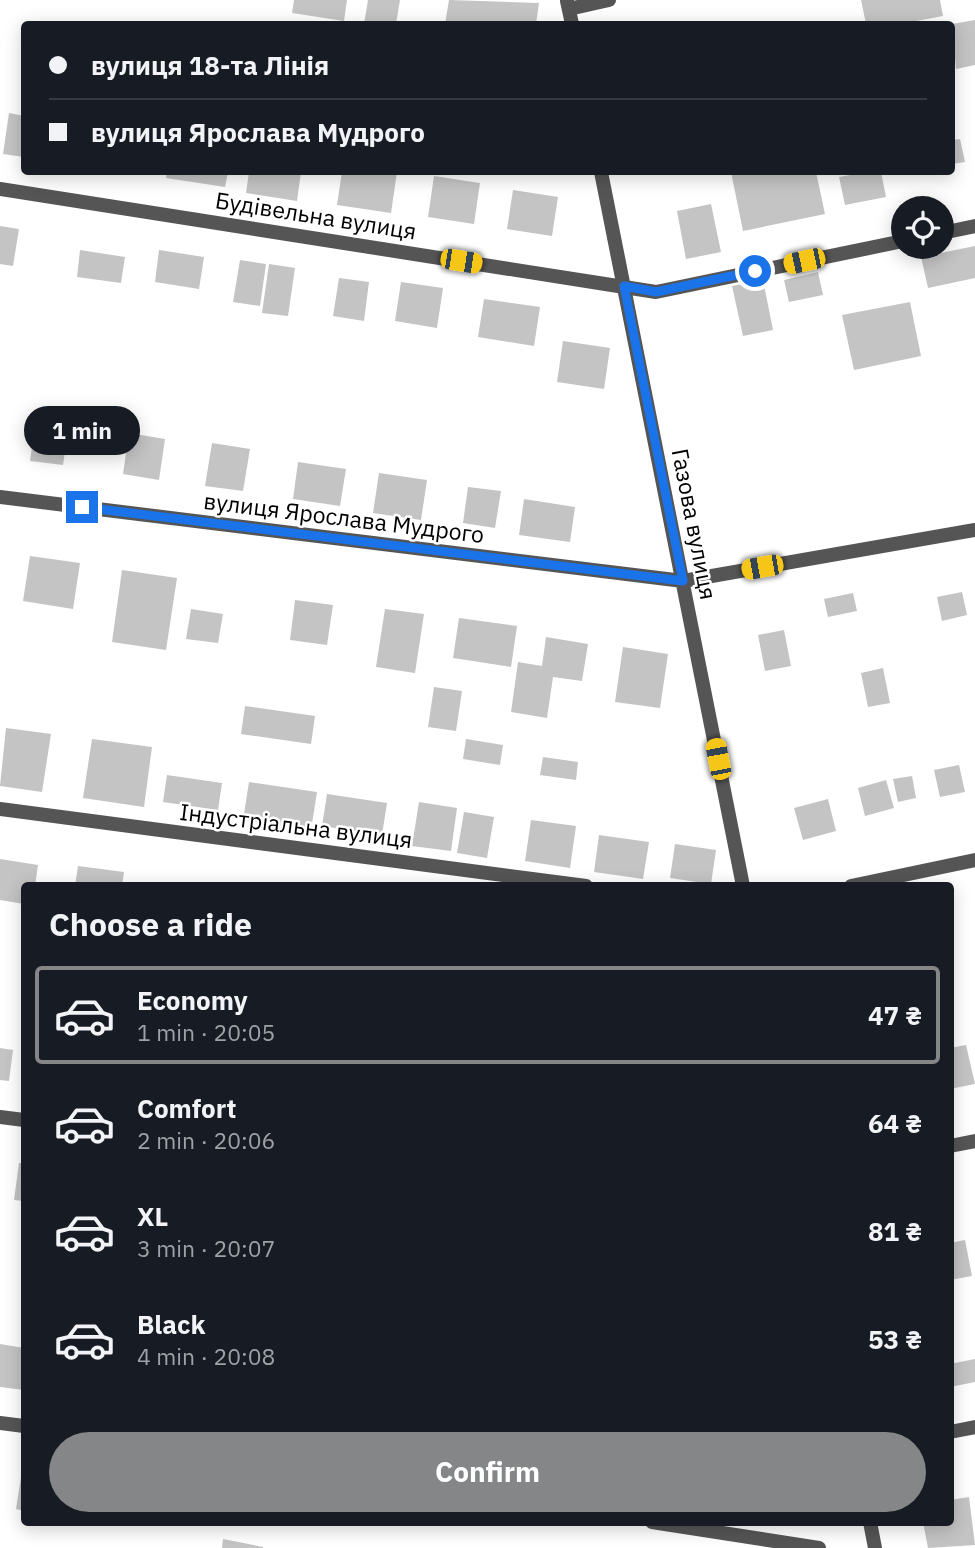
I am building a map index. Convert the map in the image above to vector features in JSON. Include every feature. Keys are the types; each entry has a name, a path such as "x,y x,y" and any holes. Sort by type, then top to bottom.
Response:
{"street":[{"path":"568,4 609,0"},
{"name":"Газова вулиця","path":"602,175 742,882"},
{"name":"Будівельна вулиця","path":"0,189 656,292 891,243"},
{"path":"954,230 975,226"},
{"name":"вулиця Ярослава Мудрого","path":"0,497 683,581 975,530"},
{"name":"Індустріальна вулиця","path":"0,809 556,882"},
{"path":"870,882 975,860"},
{"path":"0,1117 21,1120"},
{"path":"954,1145 975,1141"},
{"path":"0,1423 21,1426"},
{"path":"954,1431 975,1427"},
{"path":"678,1526 819,1548"},
{"path":"871,1526 875,1548"}],"building":[{"path":"294,0 347,0 344,21 292,13"},
{"path":"368,0 400,0 396,21 364,21"},
{"path":"449,0 539,3 536,21 446,21"},
{"path":"861,0 940,0 943,16 917,21 865,21"},
{"path":"975,20 975,65 956,69 955,23"},
{"path":"9,113 21,115 21,157 3,154"},
{"path":"960,139 965,162 955,164 955,140"},
{"path":"166,175 227,175 225,187 166,178"},
{"path":"249,175 301,175 297,201 246,193"},
{"path":"342,175 397,175 391,213 337,205"},
{"path":"732,175 817,175 825,214 743,231"},
{"path":"882,175 886,197 845,205 839,177"},
{"path":"434,176 480,183 474,224 428,217"},
{"path":"513,190 558,197 552,236 507,229"},
{"path":"711,204 721,252 686,259 677,211"},
{"path":"0,226 19,229 13,266 0,264"},
{"path":"975,246 975,278 928,288 921,259 954,259 954,250"},
{"path":"80,250 125,257 121,283 77,277"},
{"path":"159,250 204,257 199,289 155,282"},
{"path":"240,260 266,264 260,306 233,302"},
{"path":"269,264 295,268 288,316 262,313"},
{"path":"818,272 823,295 789,302 784,280"},
{"path":"339,278 369,282 364,321 333,316"},
{"path":"763,280 773,330 743,336 732,286"},
{"path":"401,282 443,288 437,328 395,321"},
{"path":"484,299 540,307 534,346 478,337"},
{"path":"910,302 921,356 854,370 842,315"},
{"path":"563,341 610,348 604,389 557,382"},
{"path":"36,419 69,424 63,465 30,461"},
{"path":"129,433 165,439 159,480 123,474"},
{"path":"212,443 250,449 243,491 205,486"},
{"path":"298,462 346,469 340,506 293,499"},
{"path":"379,473 427,480 421,520 373,513"},
{"path":"468,487 501,491 495,528 463,523"},
{"path":"524,499 575,507 570,542 519,535"},
{"path":"30,556 80,563 73,609 23,601"},
{"path":"122,570 177,578 166,650 112,642"},
{"path":"962,592 967,615 942,621 937,597"},
{"path":"853,593 857,611 828,617 824,599"},
{"path":"295,600 333,605 327,645 290,640"},
{"path":"191,609 223,614 218,643 186,639"},
{"path":"385,609 424,614 415,673 376,667"},
{"path":"459,618 517,626 511,667 453,658"},
{"path":"784,630 791,666 765,671 758,635"},
{"path":"546,637 588,644 582,681 553,677 547,718 511,712 518,662 542,666"},
{"path":"623,647 668,654 660,708 615,702"},
{"path":"883,668 890,703 868,707 861,673"},
{"path":"434,687 462,691 456,731 428,727"},
{"path":"245,706 315,716 311,744 241,734"},
{"path":"6,728 51,734 42,792 0,786"},
{"path":"92,739 152,747 144,807 83,798"},
{"path":"466,739 503,745 500,765 463,759"},
{"path":"543,757 578,762 576,780 540,775"},
{"path":"959,765 965,792 940,797 934,770"},
{"path":"167,775 222,783 218,810 163,802"},
{"path":"912,776 916,798 898,802 893,779"},
{"path":"886,780 894,808 865,816 858,788"},
{"path":"249,782 317,792 311,830 243,820"},
{"path":"327,794 387,803 382,835 322,826"},
{"path":"828,799 836,831 803,840 794,808"},
{"path":"419,802 457,808 451,851 412,846"},
{"path":"464,812 494,817 487,858 457,853"},
{"path":"531,820 576,826 570,868 525,861"},
{"path":"599,835 649,842 643,879 594,872"},
{"path":"675,844 716,850 711,882 670,878"},
{"path":"0,859 38,865 36,882 21,882 21,904 0,900"},
{"path":"78,866 124,872 123,882 76,882"},
{"path":"966,1045 975,1084 954,1088 954,1047"},
{"path":"0,1048 13,1050 9,1081 0,1080"},
{"path":"19,1163 21,1163 21,1201 14,1200"},
{"path":"965,1240 972,1276 954,1279 954,1242"},
{"path":"0,1344 21,1348 21,1390 0,1387"},
{"path":"975,1359 975,1382 954,1386 954,1363"},
{"path":"21,1478 21,1510 16,1509"},
{"path":"969,1497 975,1545 928,1548 924,1526 954,1526 954,1499"},
{"path":"223,1539 263,1547 263,1548 222,1548"}],"route":[{"path":"82,507 683,581 624,286 656,292 755,271"}]}
